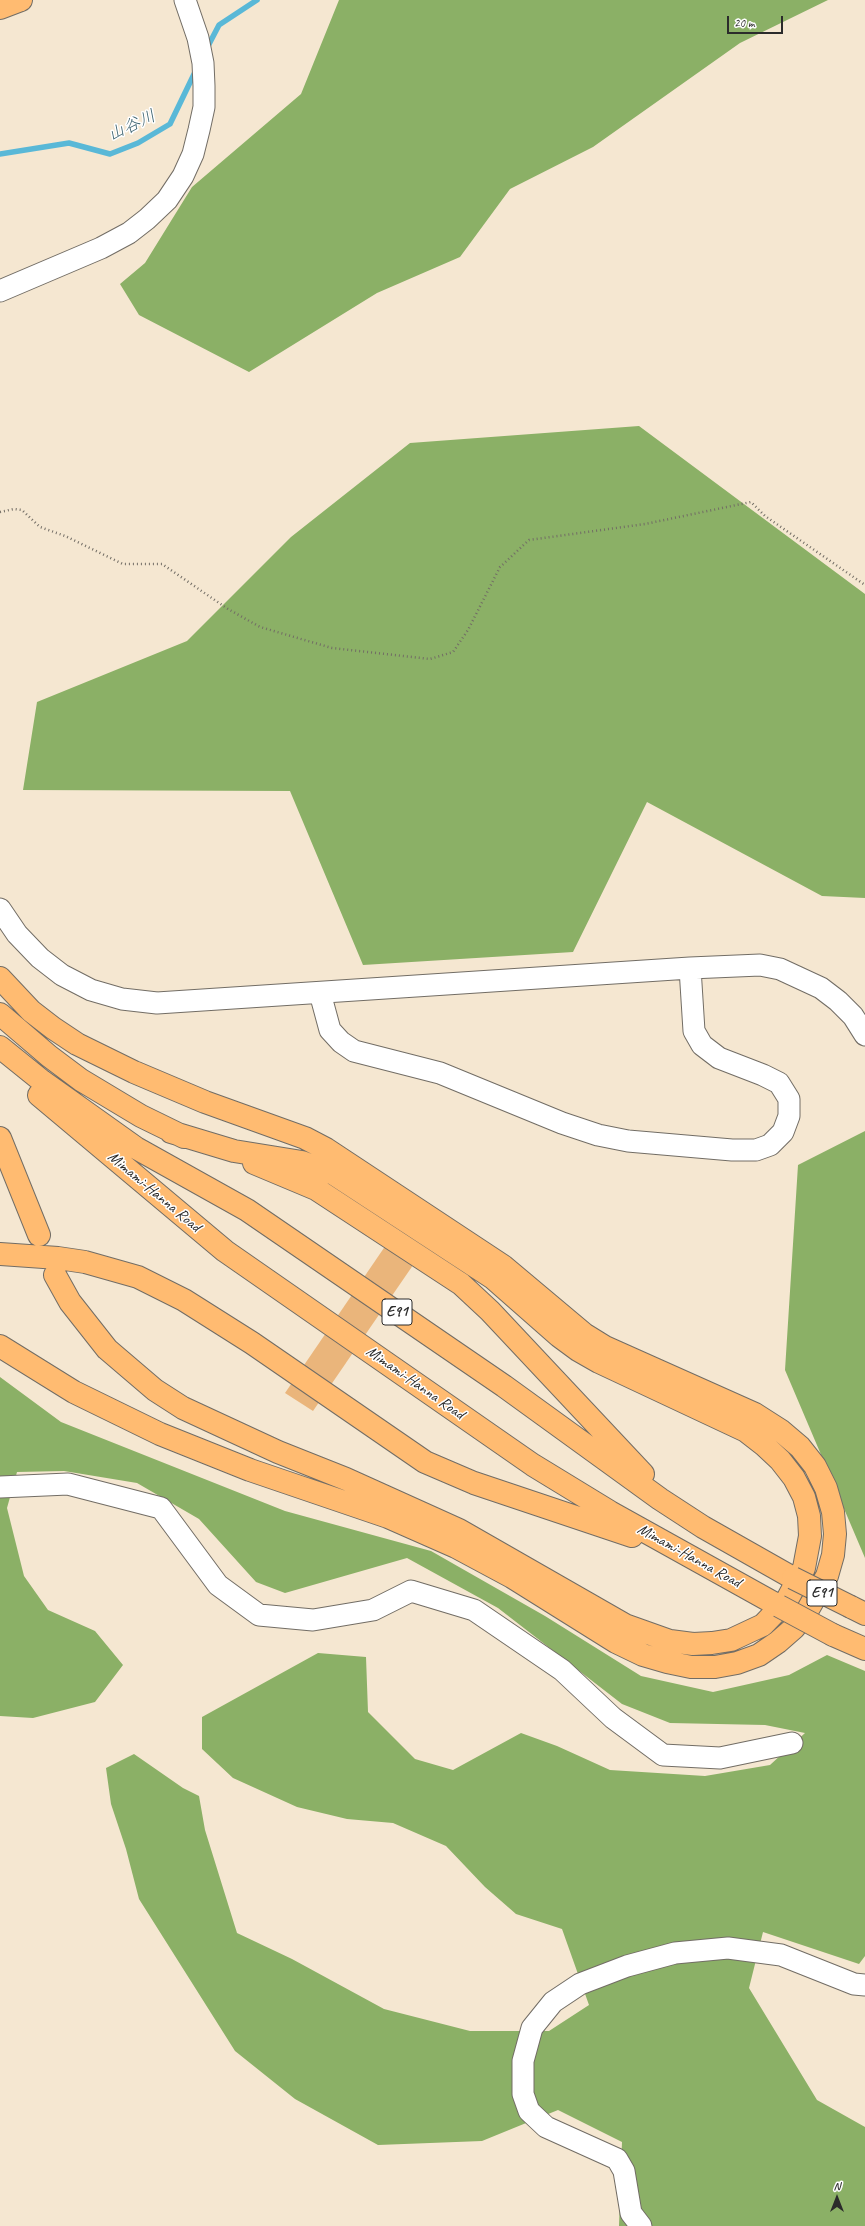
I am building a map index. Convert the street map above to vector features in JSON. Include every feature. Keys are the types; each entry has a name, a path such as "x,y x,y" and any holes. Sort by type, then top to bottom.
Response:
{"main road":[{"path":"0,8 21,0"},
{"path":"0,978 31,1011 53,1028 78,1044 134,1072 206,1102 305,1138 326,1150 498,1262 584,1334 605,1346 731,1402 755,1414 780,1430 800,1447 815,1466 826,1488 833,1512 835,1534 833,1555 827,1576 806,1613 794,1628 778,1642 759,1655 730,1665 691,1667 667,1662 643,1655 616,1642 512,1577 456,1547 388,1517 250,1470 160,1434 74,1392 0,1346"},
{"path":"0,1014 49,1056 81,1080 112,1100 171,1132 286,1175 316,1189 461,1284 490,1311 653,1485 703,1527"},
{"name":"Mimami-Hanna Road","path":"0,1047 42,1081 136,1148 247,1210 504,1386 703,1527 793,1578 858,1611"},
{"name":"Mimami-Hanna Road","path":"0,1066 37,1093 225,1251 533,1465 610,1512 779,1606 833,1635 865,1649"},
{"path":"55,1275 70,1302 107,1349 155,1390 183,1408 271,1449 346,1479 459,1530 625,1625 670,1640 693,1644 712,1643 742,1636 763,1625 787,1600 804,1568 810,1536 809,1516 804,1496 794,1478 780,1460 746,1431 599,1362 578,1350 493,1278 334,1174 302,1162 234,1151 171,1132"},
{"path":"0,1138 38,1235"},
{"name":"E91","path":"0,1254 58,1258 86,1262 138,1277 184,1300 252,1343 425,1462 474,1483 688,1555"}],"street":[{"path":"0,291 101,248 129,233 167,200 183,176 193,154 204,107 203,63 198,38 185,0"},
{"path":"0,909 17,934 40,958 62,975 91,990 122,999 157,1003 690,968 760,965 780,969 801,977 827,992 853,1016 865,1035"},
{"path":"320,993 330,1030 341,1042 354,1051 440,1073 562,1123 598,1135 628,1141 732,1150 756,1150 770,1144 784,1132 789,1116 789,1099 779,1083 763,1075 719,1058 702,1045 694,1031 690,968"},
{"path":"0,1487 68,1484 161,1508 218,1585 259,1615 313,1620 373,1610 411,1591 474,1610 562,1670 613,1718 663,1755 720,1758 792,1743"},
{"path":"640,2226 631,2213 624,2171 617,2159 546,2127 528,2111 523,2094 523,2061 532,2028 553,2002 580,1984 627,1966 675,1953 728,1948 781,1955 854,1984 865,1985"}],"path":[{"path":"0,512 14,509 22,510 40,527 65,536 123,564 162,564 228,609 260,627 332,648 430,659 453,652 468,630 500,567 529,540 645,524 751,502 765,516 865,585"}],"green space":[{"path":"339,0 828,0 740,43 593,147 510,189 460,257 377,293 249,372 139,315 120,284 145,263 192,187 301,94"},
{"path":"639,426 865,594 865,898 822,896 647,802 573,952 363,965 290,791 23,790 37,702 187,641 291,537 410,443"},
{"path":"865,1131 865,1558 785,1370 798,1165"},
{"path":"0,1377 61,1422 285,1511 431,1551 545,1616 641,1676 713,1692 789,1675 827,1655 865,1671 865,1956 859,1964 763,1932 749,1988 817,2100 865,2127 865,2226 619,2226 622,2142 558,2110 482,2141 378,2145 295,2099 235,2051 139,1899 126,1849 111,1804 106,1768 134,1754 183,1788 199,1796 205,1830 237,1933 292,1959 384,2009 470,2031 549,2031 589,2005 562,1929 516,1914 485,1887 446,1846 393,1823 347,1819 297,1807 233,1778 202,1749 202,1717 318,1653 366,1657 368,1712 415,1759 453,1770 521,1733 557,1746 610,1770 705,1776 770,1765 805,1733 765,1725 670,1723 622,1704 498,1608 407,1558 285,1593 256,1582 199,1519 137,1483 64,1471 17,1472 7,1508 24,1576 48,1610 95,1631 123,1665 95,1702 33,1718 0,1716"}],"building":[{"path":"418,1198 446,1217 313,1411 285,1393"}],"waterway":[{"name":"山谷川","path":"207,48 219,25 257,0"},
{"name":"山谷川","path":"0,154 69,143 110,154 138,143 170,124 196,70"}]}
